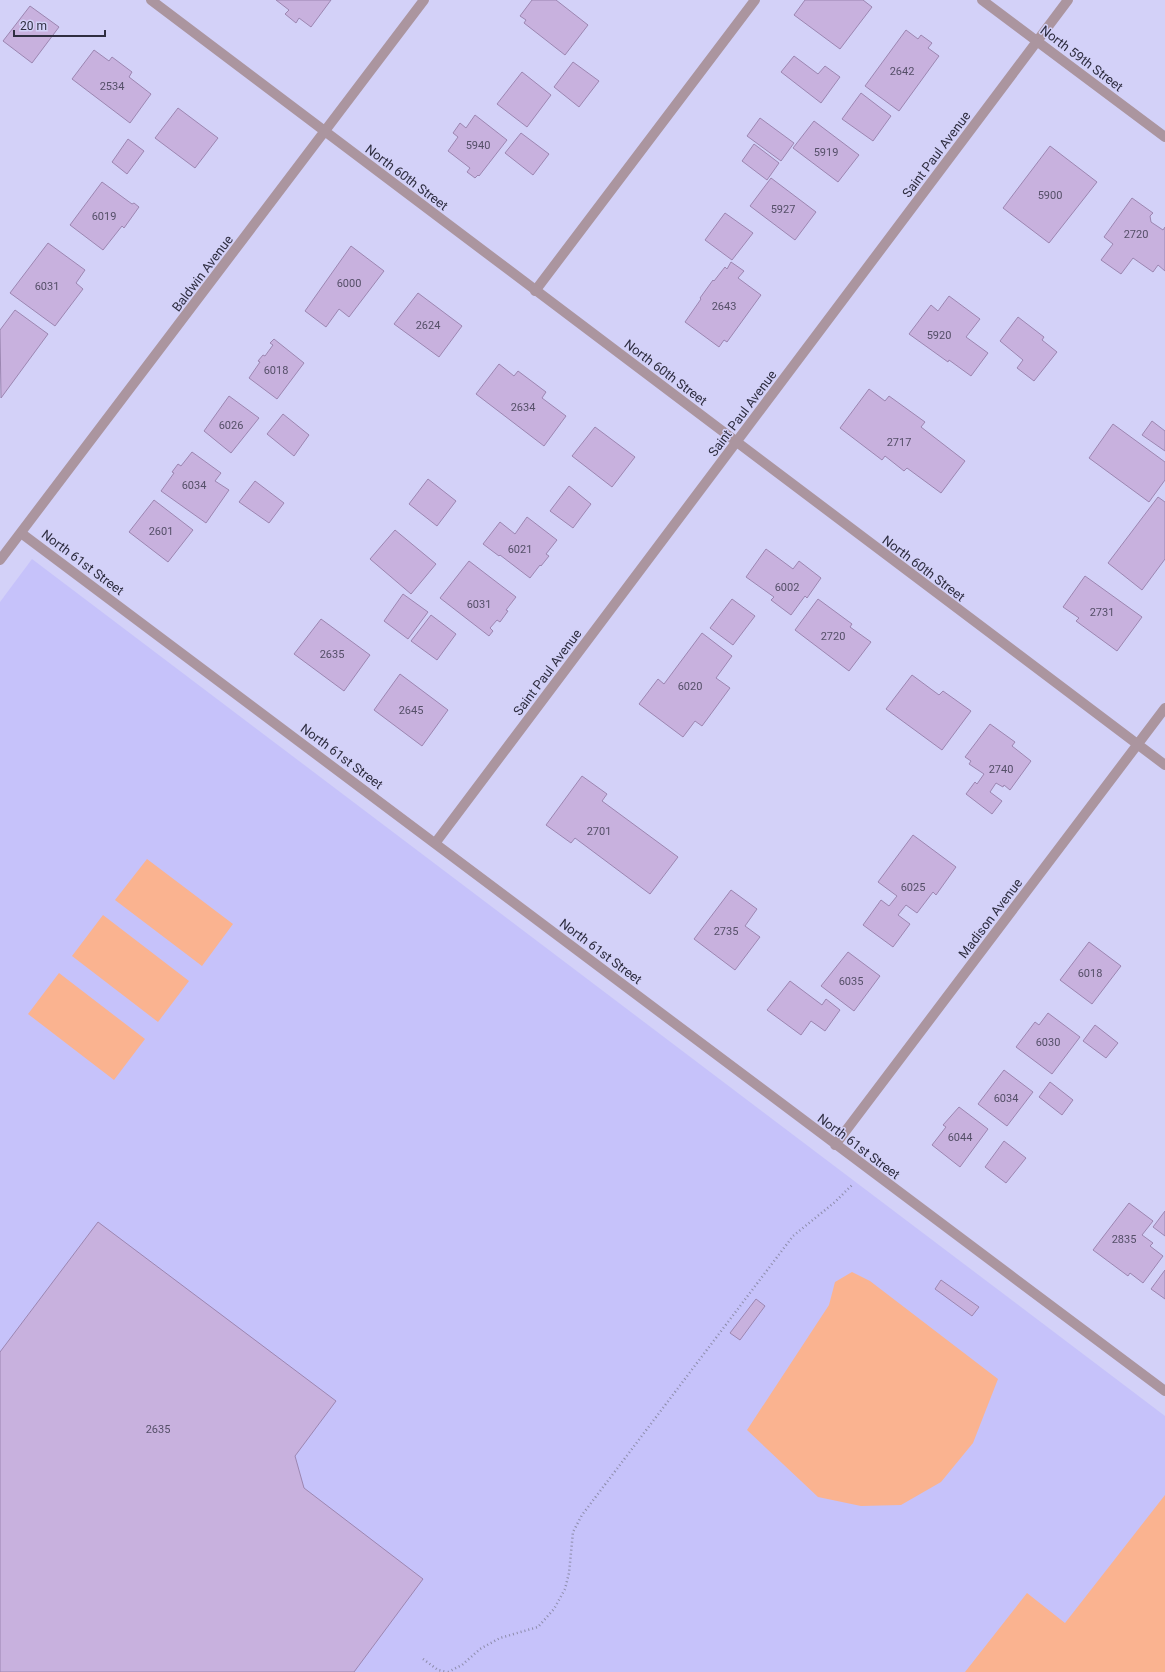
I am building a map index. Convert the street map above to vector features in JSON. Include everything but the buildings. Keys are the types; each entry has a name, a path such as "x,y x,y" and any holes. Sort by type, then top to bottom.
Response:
{"street":[{"name":"North 60th Street","path":"151,0 1165,766"},
{"name":"Baldwin Avenue","path":"0,560 424,0"},
{"path":"536,291 755,0"},
{"name":"North 59th Street","path":"982,0 1165,137"},
{"name":"Saint Paul Avenue","path":"436,842 1068,0"},
{"name":"North 61st Street","path":"21,533 436,842 835,1145 1165,1391"},
{"name":"Madison Avenue","path":"835,1145 1165,708"}],"path":[{"path":"423,1659 438,1670 448,1672 462,1665 480,1649 500,1638 538,1627 554,1609 565,1589 569,1573 573,1532 582,1515 793,1236 835,1202 852,1184"}],"shaded area":[{"path":"32,559 1165,1416 1165,1672 0,1672 0,602"},
{"path":"147,859 233,924 202,966 115,900"},
{"path":"103,915 189,981 158,1022 72,956"},
{"path":"59,973 145,1039 114,1080 28,1014"},
{"path":"852,1272 870,1281 998,1379 973,1443 941,1482 901,1505 861,1506 818,1497 747,1430 829,1305 835,1282"},
{"path":"1165,1495 1165,1672 965,1672 1027,1593 1065,1623"}]}
